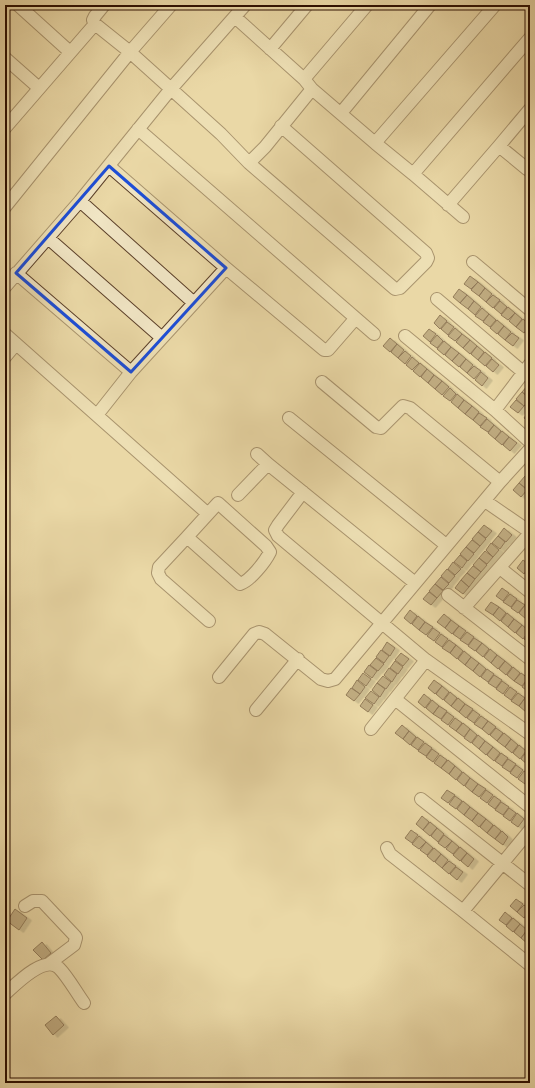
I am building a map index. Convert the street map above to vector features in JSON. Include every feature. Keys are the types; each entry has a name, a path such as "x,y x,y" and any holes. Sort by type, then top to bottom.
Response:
{"street":[{"path":"18,5 70,52"},
{"path":"104,5 94,18 93,22 95,24 130,52 170,90 221,134 249,163 396,289 400,288 426,262 428,258 426,253 281,126"},
{"path":"5,207 130,52 171,5"},
{"path":"5,286 80,201 170,90 245,5"},
{"path":"270,49 307,5"},
{"path":"304,79 367,5"},
{"path":"341,113 430,5"},
{"path":"375,143 495,5"},
{"path":"236,17 304,79 312,89 463,217"},
{"path":"7,123 95,24"},
{"path":"413,174 530,38"},
{"path":"5,58 39,88"},
{"path":"249,163 312,89"},
{"path":"448,204 530,110"},
{"path":"138,129 374,334"},
{"path":"499,146 527,169"},
{"path":"109,166 226,268 324,350 328,350 356,319"},
{"path":"80,201 194,303"},
{"path":"48,238 162,338"},
{"path":"473,262 530,310"},
{"path":"97,415 132,372 226,268"},
{"path":"16,273 132,372"},
{"path":"437,299 527,368 495,410"},
{"path":"5,334 208,514"},
{"path":"405,336 495,410 530,442"},
{"path":"5,357 16,344"},
{"path":"322,382 376,427 381,428 385,425 403,406 410,408 500,482"},
{"path":"289,418 446,545"},
{"path":"219,677 254,634 259,632 265,634 298,659 321,679 328,681 335,679 383,623 446,545 530,449"},
{"path":"257,454 414,583"},
{"path":"238,495 268,464"},
{"path":"303,492 275,530 278,536 426,660 530,734"},
{"path":"464,608 530,533 485,501"},
{"path":"187,537 240,584 245,582 267,559 270,552 266,546 218,503 159,567 158,573 161,579 209,621"},
{"path":"500,568 530,592"},
{"path":"448,595 530,659"},
{"path":"256,710 298,659"},
{"path":"371,729 426,660"},
{"path":"394,699 530,807"},
{"path":"421,799 530,885"},
{"path":"463,911 530,830"},
{"path":"387,848 390,854 530,965"},
{"path":"5,994 24,977 40,966 50,964 74,945 76,941 75,936 42,901 33,901 25,906"},
{"path":"50,964 58,967 84,1003"}],"highlighted area":[{"path":"109,166 226,268 131,372 16,273"}],"building":[{"path":"470,276 478,282 471,289 464,284"},
{"path":"478,282 485,288 479,296 471,290"},
{"path":"485,288 492,294 486,302 479,296"},
{"path":"459,289 467,295 460,303 453,297"},
{"path":"467,295 474,301 468,309 460,303"},
{"path":"493,295 500,300 493,308 486,302"},
{"path":"474,301 481,307 475,315 468,309"},
{"path":"500,301 507,307 501,314 494,308"},
{"path":"508,307 515,313 508,320 501,315"},
{"path":"482,308 489,314 483,321 475,316"},
{"path":"515,313 522,319 516,327 509,321"},
{"path":"489,314 496,320 490,327 483,322"},
{"path":"440,315 447,321 440,329 434,323"},
{"path":"523,319 530,325 524,333 516,327"},
{"path":"497,320 504,326 497,334 490,328"},
{"path":"447,322 454,327 448,335 441,329"},
{"path":"504,326 511,332 505,340 498,334"},
{"path":"455,328 462,334 455,341 448,336"},
{"path":"429,329 436,334 430,342 423,336"},
{"path":"512,333 519,338 513,346 505,340"},
{"path":"462,334 470,340 463,348 456,342"},
{"path":"437,335 443,341 437,348 430,343"},
{"path":"390,338 397,344 390,352 383,346"},
{"path":"470,340 477,346 470,354 463,348"},
{"path":"444,341 451,347 444,355 437,349"},
{"path":"397,344 404,350 398,358 391,352"},
{"path":"477,346 484,352 478,360 471,354"},
{"path":"451,347 459,353 452,361 445,355"},
{"path":"405,351 411,356 405,364 398,358"},
{"path":"485,352 492,358 485,366 478,360"},
{"path":"459,353 466,359 459,367 452,361"},
{"path":"412,357 419,363 412,370 406,365"},
{"path":"466,359 473,365 467,373 460,367"},
{"path":"492,359 499,365 493,372 486,366"},
{"path":"420,363 427,369 420,377 413,371"},
{"path":"474,366 481,371 474,379 467,373"},
{"path":"427,369 434,375 428,383 421,377"},
{"path":"481,372 488,378 482,386 475,380"},
{"path":"434,375 442,381 435,389 428,383"},
{"path":"442,381 449,387 442,395 435,389"},
{"path":"528,385 530,386 530,398 522,392"},
{"path":"450,388 456,394 450,401 443,396"},
{"path":"522,392 530,399 524,406 516,399"},
{"path":"457,394 464,400 458,408 451,402"},
{"path":"464,400 472,406 465,414 458,408"},
{"path":"516,400 524,406 518,413 510,407"},
{"path":"472,406 479,412 473,420 465,414"},
{"path":"529,411 530,412 530,423 524,418"},
{"path":"479,413 487,418 480,426 473,420"},
{"path":"487,419 494,425 488,432 480,427"},
{"path":"494,425 501,431 495,439 488,433"},
{"path":"502,431 509,437 502,445 495,439"},
{"path":"509,437 517,443 510,451 503,445"},
{"path":"525,476 530,480 530,486 527,489 519,483"},
{"path":"519,483 527,490 521,497 513,490"},
{"path":"484,525 492,531 486,538 478,532"},
{"path":"504,528 512,535 506,542 498,536"},
{"path":"478,532 486,539 480,546 472,539"},
{"path":"498,536 505,542 500,549 492,543"},
{"path":"472,540 480,546 474,553 466,547"},
{"path":"491,543 499,550 493,557 486,550"},
{"path":"466,547 474,554 468,561 460,554"},
{"path":"485,551 493,557 487,564 479,558"},
{"path":"460,555 467,561 462,568 454,562"},
{"path":"479,558 487,565 481,572 473,565"},
{"path":"523,560 530,565 524,574 517,568"},
{"path":"453,562 461,569 455,575 448,569"},
{"path":"473,566 481,572 475,579 467,573"},
{"path":"530,567 530,578 525,574"},
{"path":"447,569 455,576 449,583 441,576"},
{"path":"467,573 475,579 469,587 461,580"},
{"path":"441,577 449,584 443,590 435,584"},
{"path":"461,580 469,587 463,594 455,588"},
{"path":"435,584 443,591 437,598 429,591"},
{"path":"502,588 509,593 503,601 496,596"},
{"path":"429,592 437,598 431,605 423,599"},
{"path":"510,594 517,599 511,607 503,602"},
{"path":"517,600 525,605 518,613 511,608"},
{"path":"491,602 499,607 493,615 485,610"},
{"path":"525,605 530,609 530,614 526,619 519,613"},
{"path":"499,607 506,613 500,621 493,615"},
{"path":"410,610 417,616 411,624 404,618"},
{"path":"507,613 514,619 508,627 501,621"},
{"path":"444,614 451,620 445,628 437,622"},
{"path":"418,616 425,622 419,630 412,624"},
{"path":"514,619 522,625 515,633 508,627"},
{"path":"451,620 459,626 452,634 445,628"},
{"path":"425,622 433,627 426,635 419,630"},
{"path":"522,625 529,631 523,639 516,633"},
{"path":"459,626 466,631 460,639 453,634"},
{"path":"433,628 440,633 434,641 427,636"},
{"path":"530,631 530,644 524,639"},
{"path":"467,632 474,637 468,645 460,640"},
{"path":"441,634 448,639 442,647 435,642"},
{"path":"474,638 482,643 475,651 468,646"},
{"path":"449,640 456,645 450,653 442,648"},
{"path":"387,642 395,648 390,656 382,650"},
{"path":"482,643 489,649 483,657 476,651"},
{"path":"456,645 463,651 457,659 450,653"},
{"path":"490,649 497,655 491,663 484,657"},
{"path":"381,650 389,656 384,663 376,657"},
{"path":"464,651 471,657 465,665 458,659"},
{"path":"401,653 409,659 403,666 395,660"},
{"path":"497,655 505,661 498,669 491,663"},
{"path":"471,657 479,663 473,671 465,665"},
{"path":"376,658 384,664 378,671 370,665"},
{"path":"395,661 403,667 398,674 390,668"},
{"path":"505,661 512,667 506,675 499,669"},
{"path":"479,663 486,669 480,677 473,671"},
{"path":"369,665 377,671 372,678 364,672"},
{"path":"513,667 520,673 514,681 507,675"},
{"path":"389,668 397,674 392,682 384,675"},
{"path":"487,669 494,674 488,682 481,677"},
{"path":"363,673 371,679 366,686 358,680"},
{"path":"521,673 528,678 522,686 514,681"},
{"path":"494,675 502,680 496,688 488,683"},
{"path":"383,676 391,682 386,689 377,683"},
{"path":"528,679 530,680 529,692 522,687"},
{"path":"357,680 365,687 360,694 352,688"},
{"path":"434,680 442,686 435,694 428,688"},
{"path":"502,681 509,686 503,694 496,689"},
{"path":"377,683 385,689 380,697 372,690"},
{"path":"442,686 449,692 443,700 436,694"},
{"path":"510,687 517,692 511,700 504,695"},
{"path":"351,688 360,694 354,701 346,695"},
{"path":"371,691 379,697 374,704 365,698"},
{"path":"450,692 457,698 451,706 444,700"},
{"path":"518,693 525,698 519,706 511,701"},
{"path":"424,694 431,700 425,708 418,702"},
{"path":"458,698 465,704 459,712 451,706"},
{"path":"525,698 530,702 530,707 526,712 519,706"},
{"path":"365,699 373,705 368,712 360,706"},
{"path":"432,700 439,706 433,714 426,708"},
{"path":"465,704 473,709 466,718 459,712"},
{"path":"439,706 447,711 441,719 433,714"},
{"path":"473,710 480,715 474,723 467,718"},
{"path":"447,712 454,717 448,725 441,720"},
{"path":"481,716 488,721 482,729 474,724"},
{"path":"455,718 462,723 456,731 449,726"},
{"path":"488,721 496,727 489,735 482,729"},
{"path":"463,723 470,729 464,737 456,731"},
{"path":"402,725 409,731 403,739 395,733"},
{"path":"496,728 503,733 497,741 490,735"},
{"path":"470,729 477,735 471,743 464,738"},
{"path":"409,731 416,737 410,745 403,739"},
{"path":"504,733 511,739 505,747 497,741"},
{"path":"478,735 485,741 479,749 472,743"},
{"path":"417,737 424,742 418,750 411,745"},
{"path":"511,739 518,745 512,753 505,747"},
{"path":"485,741 493,747 486,755 479,749"},
{"path":"425,743 432,748 426,756 418,751"},
{"path":"519,745 526,751 520,759 513,753"},
{"path":"493,747 500,753 494,761 487,755"},
{"path":"432,749 439,754 433,762 426,757"},
{"path":"527,751 530,753 530,762 528,765 521,759"},
{"path":"501,753 508,758 502,766 495,761"},
{"path":"440,755 447,760 441,768 434,763"},
{"path":"508,759 516,764 510,772 502,767"},
{"path":"448,760 455,766 449,774 441,768"},
{"path":"516,765 523,770 517,778 510,773"},
{"path":"455,766 462,772 456,780 449,774"},
{"path":"524,771 530,775 530,778 525,784 518,779"},
{"path":"463,772 470,778 464,786 457,780"},
{"path":"470,778 478,784 472,792 465,786"},
{"path":"478,784 486,789 479,797 472,792"},
{"path":"447,790 455,795 448,803 441,798"},
{"path":"486,790 493,795 487,803 480,798"},
{"path":"455,796 462,801 456,809 449,804"},
{"path":"494,796 501,801 495,809 488,804"},
{"path":"463,801 470,807 464,815 457,809"},
{"path":"501,802 509,807 503,815 495,810"},
{"path":"470,807 478,813 472,821 464,815"},
{"path":"509,808 516,813 510,821 503,816"},
{"path":"478,813 486,819 479,827 472,821"},
{"path":"517,813 524,819 518,827 511,822"},
{"path":"422,816 429,822 423,830 416,824"},
{"path":"486,819 493,825 487,833 480,827"},
{"path":"430,822 437,828 430,836 423,830"},
{"path":"494,825 501,831 495,839 487,833"},
{"path":"437,828 444,834 438,842 431,836"},
{"path":"411,830 418,835 412,843 405,838"},
{"path":"502,831 508,837 503,845 495,839"},
{"path":"444,835 452,841 445,848 438,843"},
{"path":"419,836 426,842 419,849 412,844"},
{"path":"452,841 459,847 453,854 446,849"},
{"path":"426,842 433,848 427,855 420,850"},
{"path":"460,847 467,853 460,861 453,855"},
{"path":"434,848 441,854 434,862 427,856"},
{"path":"467,853 474,859 468,867 461,861"},
{"path":"441,854 448,860 442,868 435,862"},
{"path":"449,861 456,866 449,874 442,868"},
{"path":"456,867 463,872 457,880 450,874"},
{"path":"516,899 523,904 517,912 510,906"},
{"path":"524,905 530,910 524,918 517,912"},
{"path":"15,909 27,918 19,930 7,921"},
{"path":"505,912 512,918 506,925 499,920"},
{"path":"530,912 530,923 525,919"},
{"path":"513,918 520,924 513,932 506,926"},
{"path":"520,924 527,930 521,938 514,932"},
{"path":"527,930 530,932 530,942 528,944 521,938"},
{"path":"42,942 51,953 43,960 33,950"},
{"path":"56,1016 64,1025 53,1035 45,1025"}]}
